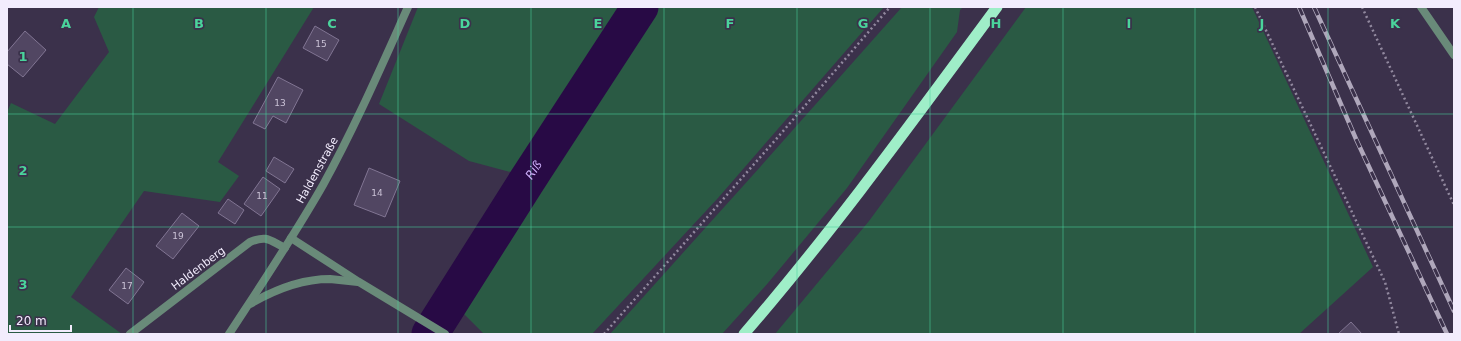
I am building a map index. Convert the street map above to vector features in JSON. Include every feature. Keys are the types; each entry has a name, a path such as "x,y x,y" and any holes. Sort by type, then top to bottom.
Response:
{"highway":[{"path":"744,334 818,246 997,7"}],"street":[{"name":"Haldenstraße","path":"229,334 291,238 323,185 365,104 408,7"},
{"path":"1420,7 1454,55"},
{"name":"Haldenberg","path":"130,334 250,242 260,238 267,239 284,248"},
{"path":"291,238 359,282 445,334"},
{"path":"248,305 270,293 303,282 329,279 359,282"}],"path":[{"path":"604,334 778,137 890,7"},
{"path":"1255,7 1385,282 1399,334"},
{"path":"1362,7 1454,205"}],"green space":[{"path":"99,7 314,7 218,162 239,176 220,202 144,191 71,297 122,334 7,334 7,112 11,103 55,124 109,52 94,17"},
{"path":"418,7 884,7 718,198 592,334 484,334 464,314 548,182 469,161 379,104"},
{"path":"902,7 963,7 960,10 957,32 847,188 768,283 722,334 610,334 761,166"},
{"path":"1026,7 1252,7 1373,267 1299,334 775,334 869,221"}],"building":[{"path":"315,26 339,40 327,61 303,48"},
{"path":"25,31 46,50 23,77 7,64 7,52"},
{"path":"278,77 303,90 286,123 273,116 265,129 253,123"},
{"path":"274,157 294,169 285,183 266,171"},
{"path":"369,168 400,181 385,217 354,205"},
{"path":"263,177 280,189 261,216 244,204"},
{"path":"228,199 244,210 235,224 218,213"},
{"path":"182,213 199,226 173,259 156,246"},
{"path":"126,268 144,282 128,304 109,290"},
{"path":"1351,322 1362,334 1338,334"}],"waterway":[{"name":"Riß","path":"430,334 526,182 640,7"}],"railway":[{"path":"1299,7 1356,139 1447,334"},
{"path":"1314,7 1454,311"}]}
